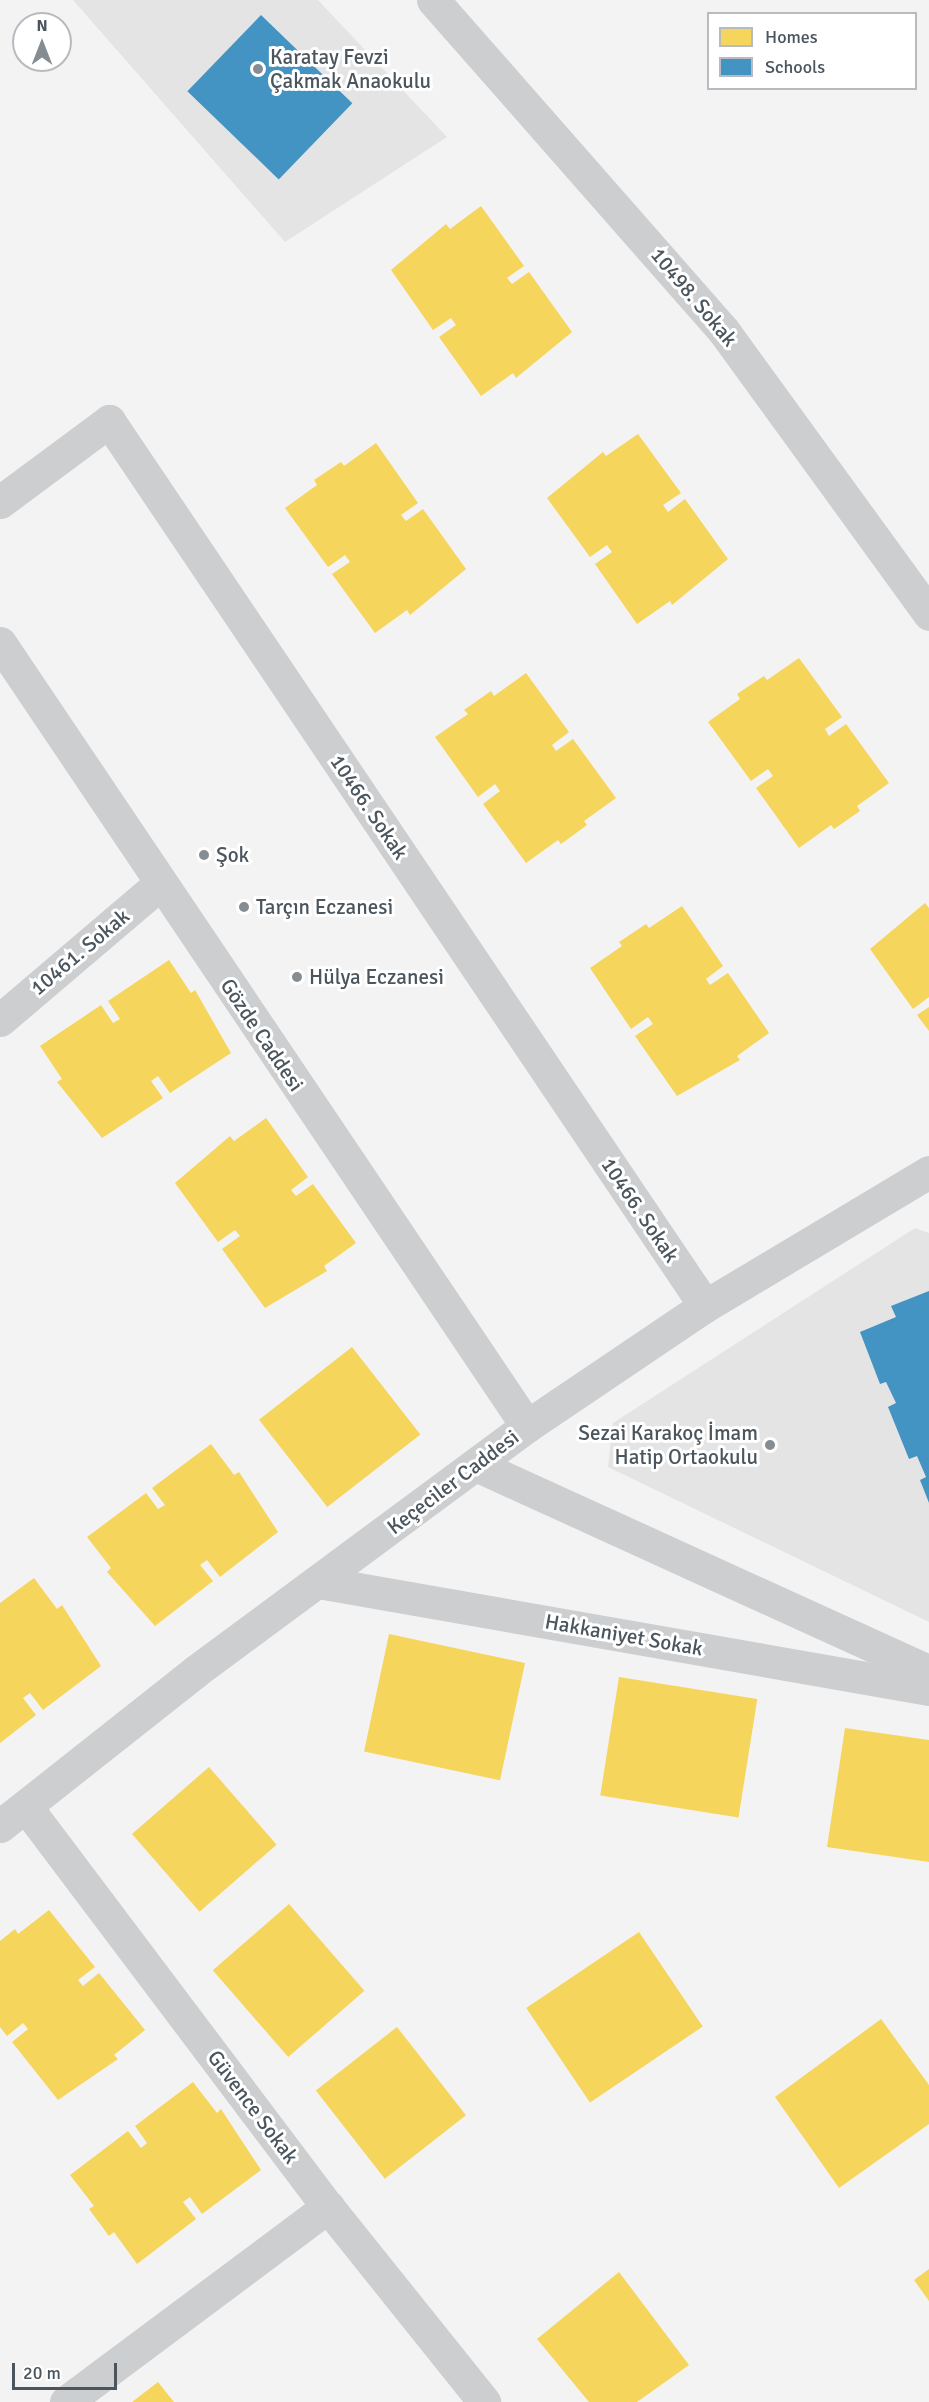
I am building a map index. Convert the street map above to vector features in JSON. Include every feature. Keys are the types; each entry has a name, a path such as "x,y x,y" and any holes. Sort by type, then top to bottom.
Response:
{"street":[{"name":"10498. Sokak","path":"433,0 723,330 929,614"},
{"name":"10466. Sokak","path":"0,502 109,421 705,1306"},
{"name":"Gözde Caddesi","path":"0,643 160,884 527,1426"},
{"name":"10461. Sokak","path":"0,1020 160,884"},
{"name":"Keçeciler Caddesi","path":"0,1826 27,1808 196,1671 527,1426 705,1306 929,1172"},
{"path":"476,1465 929,1671"},
{"name":"Hakkaniyet Sokak","path":"318,1582 929,1689"},
{"name":"Güvence Sokak","path":"27,1808 328,2206 484,2402"},
{"path":"66,2402 328,2206"}],"shaded area":[{"name":"Karatay Fevzi Çakmak Anaokulu","path":"73,0 318,0 447,137 285,242"},
{"name":"Sezai Karakoç İmam Hatip Ortaokulu","path":"915,1228 929,1233 929,1622 608,1467 613,1423"}],"building: Homes":[{"path":"481,206 524,266 507,278 512,284 529,272 572,332 516,378 513,373 481,396 439,337 456,325 451,318 433,330 391,270 446,224 450,229"},
{"path":"638,434 681,493 663,505 668,512 685,499 728,559 672,605 670,601 637,624 595,564 612,552 607,545 590,557 547,498 603,452 606,456"},
{"path":"376,443 418,503 401,515 406,521 423,509 466,569 410,615 407,610 375,633 332,574 350,562 345,555 328,567 285,508 317,485 314,480 341,462 344,466"},
{"path":"799,658 842,717 825,729 829,736 846,724 889,783 857,806 860,811 834,829 831,825 799,848 756,788 773,776 768,769 751,781 708,722 740,699 737,694 764,676 767,680"},
{"path":"526,673 569,732 552,745 556,751 573,739 616,798 584,821 587,825 561,844 558,840 526,863 483,804 500,791 495,784 478,797 435,737 468,714 464,710 491,691 494,696"},
{"path":"925,903 929,908 929,997 913,1009 870,949"},
{"path":"682,906 723,966 706,979 710,985 728,973 769,1033 737,1056 740,1060 677,1096 635,1036 653,1024 648,1017 631,1029 590,968 622,946 619,942 646,924 649,928"},
{"path":"169,960 191,993 195,990 231,1053 170,1093 158,1076 151,1081 163,1098 102,1138 57,1082 62,1079 40,1046 101,1005 113,1023 120,1019 108,1001"},
{"path":"929,1007 929,1031 917,1015"},
{"path":"266,1118 308,1177 291,1190 296,1196 313,1184 356,1243 324,1266 327,1271 265,1308 222,1249 240,1236 235,1230 218,1242 175,1183 230,1136 234,1141"},
{"path":"352,1347 420,1434 327,1507 259,1420"},
{"path":"211,1444 234,1475 239,1472 278,1532 220,1577 207,1560 200,1565 213,1581 155,1626 107,1572 111,1568 87,1537 146,1493 158,1509 165,1505 152,1488"},
{"path":"34,1578 57,1609 62,1605 101,1666 43,1710 30,1693 23,1698 36,1715 0,1743 0,1603"},
{"path":"389,1634 525,1663 500,1780 364,1751"},
{"path":"619,1677 757,1699 739,1817 600,1796"},
{"path":"845,1728 929,1740 929,1862 827,1847"},
{"path":"209,1767 277,1845 200,1912 132,1834"},
{"path":"289,1904 364,1991 288,2057 213,1970"},
{"path":"49,1910 95,1967 78,1980 83,1986 99,1973 145,2030 114,2055 118,2059 58,2100 12,2042 28,2029 23,2023 7,2036 0,2027 0,1941 15,1929 18,1934"},
{"path":"639,1932 703,2027 590,2103 526,2008"},
{"path":"881,2019 929,2085 929,2124 839,2188 775,2097"},
{"path":"397,2027 466,2115 385,2179 316,2090"},
{"path":"193,2082 217,2113 221,2109 261,2170 202,2214 190,2197 183,2202 196,2219 137,2264 114,2232 109,2236 89,2209 94,2206 70,2175 128,2131 141,2148 147,2143 135,2126"},
{"path":"929,2269 929,2301 914,2280"},
{"path":"619,2272 689,2365 637,2402 589,2402 537,2339"},
{"path":"158,2382 174,2402 132,2402"}],"building: Schools":[{"path":"261,15 352,103 279,179 187,91"},
{"path":"929,1291 929,1503 920,1480 926,1477 917,1456 909,1459 888,1407 896,1403 886,1382 880,1384 860,1332 896,1317 891,1306"}],"place":[{"name":"Karatay Fevzi Çakmak Anaokulu","path":"258,69"},
{"name":"Şok","path":"204,855"},
{"name":"Tarçın Eczanesi","path":"244,907"},
{"name":"Hülya Eczanesi","path":"297,977"},
{"name":"Sezai Karakoç İmam Hatip Ortaokulu","path":"770,1445"}]}
